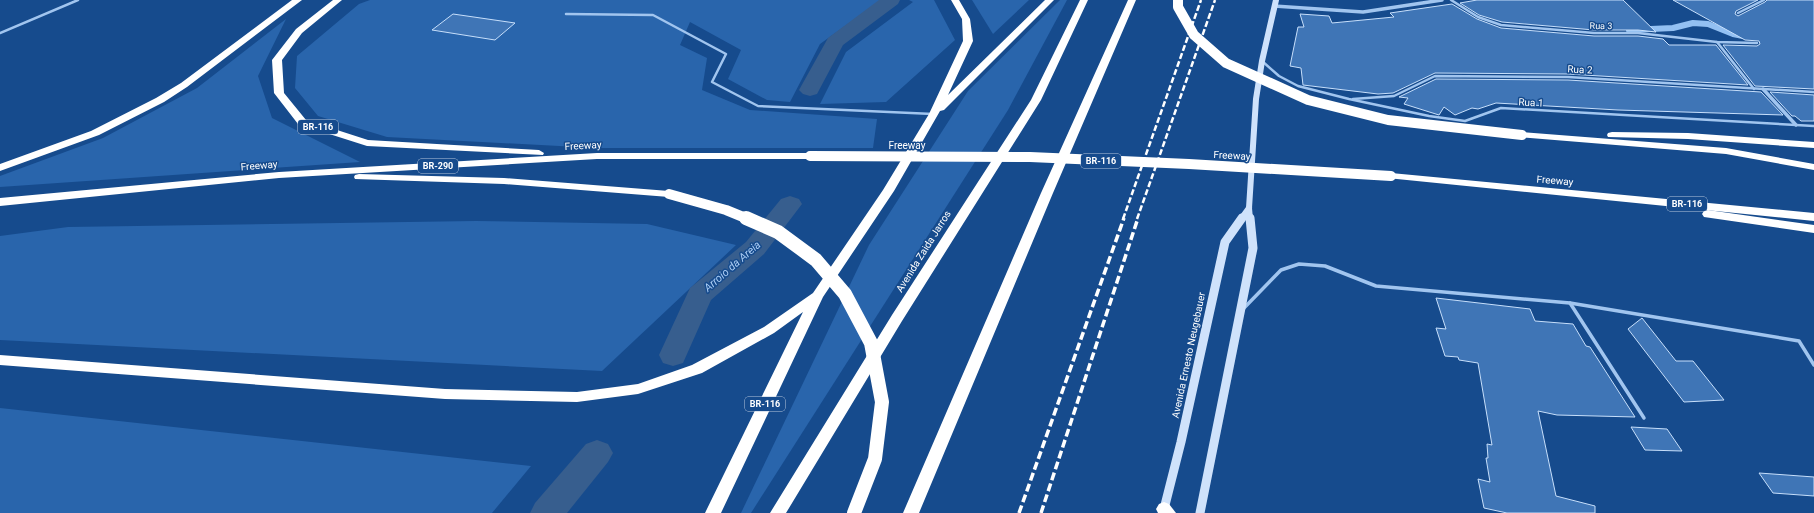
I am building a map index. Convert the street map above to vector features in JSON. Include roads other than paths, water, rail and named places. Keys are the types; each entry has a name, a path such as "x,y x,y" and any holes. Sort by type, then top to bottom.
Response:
{"highway":[{"path":"0,168 95,133 160,100 184,85 289,5 298,0"},
{"name":"BR-116","path":"338,0 299,31 277,60 278,93 302,122 367,143 597,156"},
{"name":"BR-116","path":"713,513 817,296 888,191 934,114 968,41 966,19 955,0"},
{"path":"934,114 1050,0"},
{"name":"Avenida Zaida Jarros","path":"778,513 873,357 1033,106 1084,0"},
{"path":"911,513 1132,0"},
{"path":"1178,0 1178,7 1194,34 1226,63 1308,100 1388,120 1522,135 1555,136 1635,134 1814,144"},
{"path":"1555,136 1726,151 1814,167"},
{"name":"Freeway","path":"0,202 279,175 597,156 1030,157 1189,164 1391,176 1814,217"},
{"path":"279,175 504,181 669,194 726,210 778,232 816,260 845,294 871,343 882,402 875,459 854,513"},
{"path":"1559,192 1814,229"},
{"path":"0,360 445,394 577,397 638,389 697,370 769,330 817,296"}],"main road":[{"path":"1200,513 1253,248 1249,208 1256,99 1262,61 1275,3"},
{"name":"Avenida Ernesto Neugebauer","path":"1165,512 1225,242 1249,208"}],"street":[{"path":"1275,3 1364,12 1442,0"},
{"path":"1763,89 1796,125"}],"lane":[{"path":"0,33 78,0"},
{"name":"Rua 3","path":"1451,0 1478,17 1501,25 1594,33 1672,35 1717,42 1757,43"},
{"path":"1738,13 1764,0"},
{"path":"566,14 653,15 726,54 712,82 758,106 934,114"},
{"path":"1717,42 1754,88"},
{"name":"Rua 1","path":"1262,61 1279,76 1298,86 1349,99 1465,122 1501,108 1814,126"},
{"name":"Rua 2","path":"1349,99 1394,96 1435,76 1568,76 1814,92"},
{"path":"1240,311 1281,270 1299,264 1325,266 1376,286 1570,303 1799,341 1814,365"},
{"path":"1570,303 1644,418"}],"waterway":[{"name":"Arroio da Areia","path":"810,90 835,42 891,0"},
{"path":"1629,30 1673,28 1693,23 1708,24 1733,34 1743,36"},
{"name":"Arroio da Areia","path":"673,355 700,295 755,248 790,204"},
{"name":"Arroio da Areia","path":"547,513 597,453"}],"railway":[{"path":"1123,219 1201,0"},
{"path":"1137,219 1215,0"},
{"path":"1019,513 1124,218"},
{"path":"1041,513 1138,218"}]}
